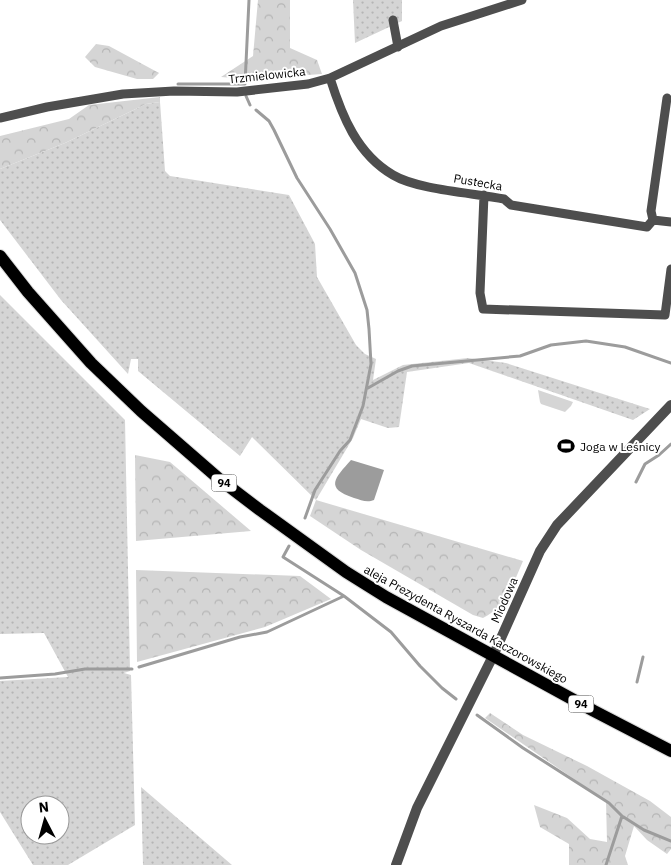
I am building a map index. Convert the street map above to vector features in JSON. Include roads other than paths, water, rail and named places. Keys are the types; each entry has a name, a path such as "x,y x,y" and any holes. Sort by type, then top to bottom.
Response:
{"main road":[{"name":"aleja Prezydenta Ryszarda Kaczorowskiego","path":"0,256 28,292 91,362 141,411 218,478 260,510 364,583 493,656 671,751"}],"street":[{"name":"Trzmielowicka","path":"0,118 47,106 123,94 237,92 308,84 330,78 441,26 522,0"},
{"path":"393,20 398,47"},
{"name":"Pustecka","path":"330,78 353,137 364,152 393,176 417,184 504,199 511,205 647,227 653,220 671,222"},
{"path":"653,220 651,211 668,98"},
{"path":"484,195 480,293 483,309 665,315 671,268"},
{"name":"Miodowa","path":"396,865 417,808 493,656 540,551 557,525 671,405"}],"waterway":[{"path":"178,84 245,84 249,0"},
{"path":"246,96 250,105"},
{"path":"256,110 269,121 297,178 330,229 355,273 367,310 371,364 363,406 350,440 340,451 315,490 305,518"},
{"path":"368,388 398,371 412,366 520,356 551,345 586,341 625,347 671,363"},
{"path":"636,482 645,464 671,444"},
{"path":"289,546 283,557 344,596 391,632 420,666 456,699"},
{"path":"139,667 240,637 267,632 344,596"},
{"path":"637,682 643,657"},
{"path":"0,678 55,674 85,669 132,669"},
{"path":"477,715 523,748 609,803 622,816 644,830 671,841"},
{"path":"606,865 622,816"}],"place":[{"name":"Joga w Leśnicy","path":"566,446"}]}
